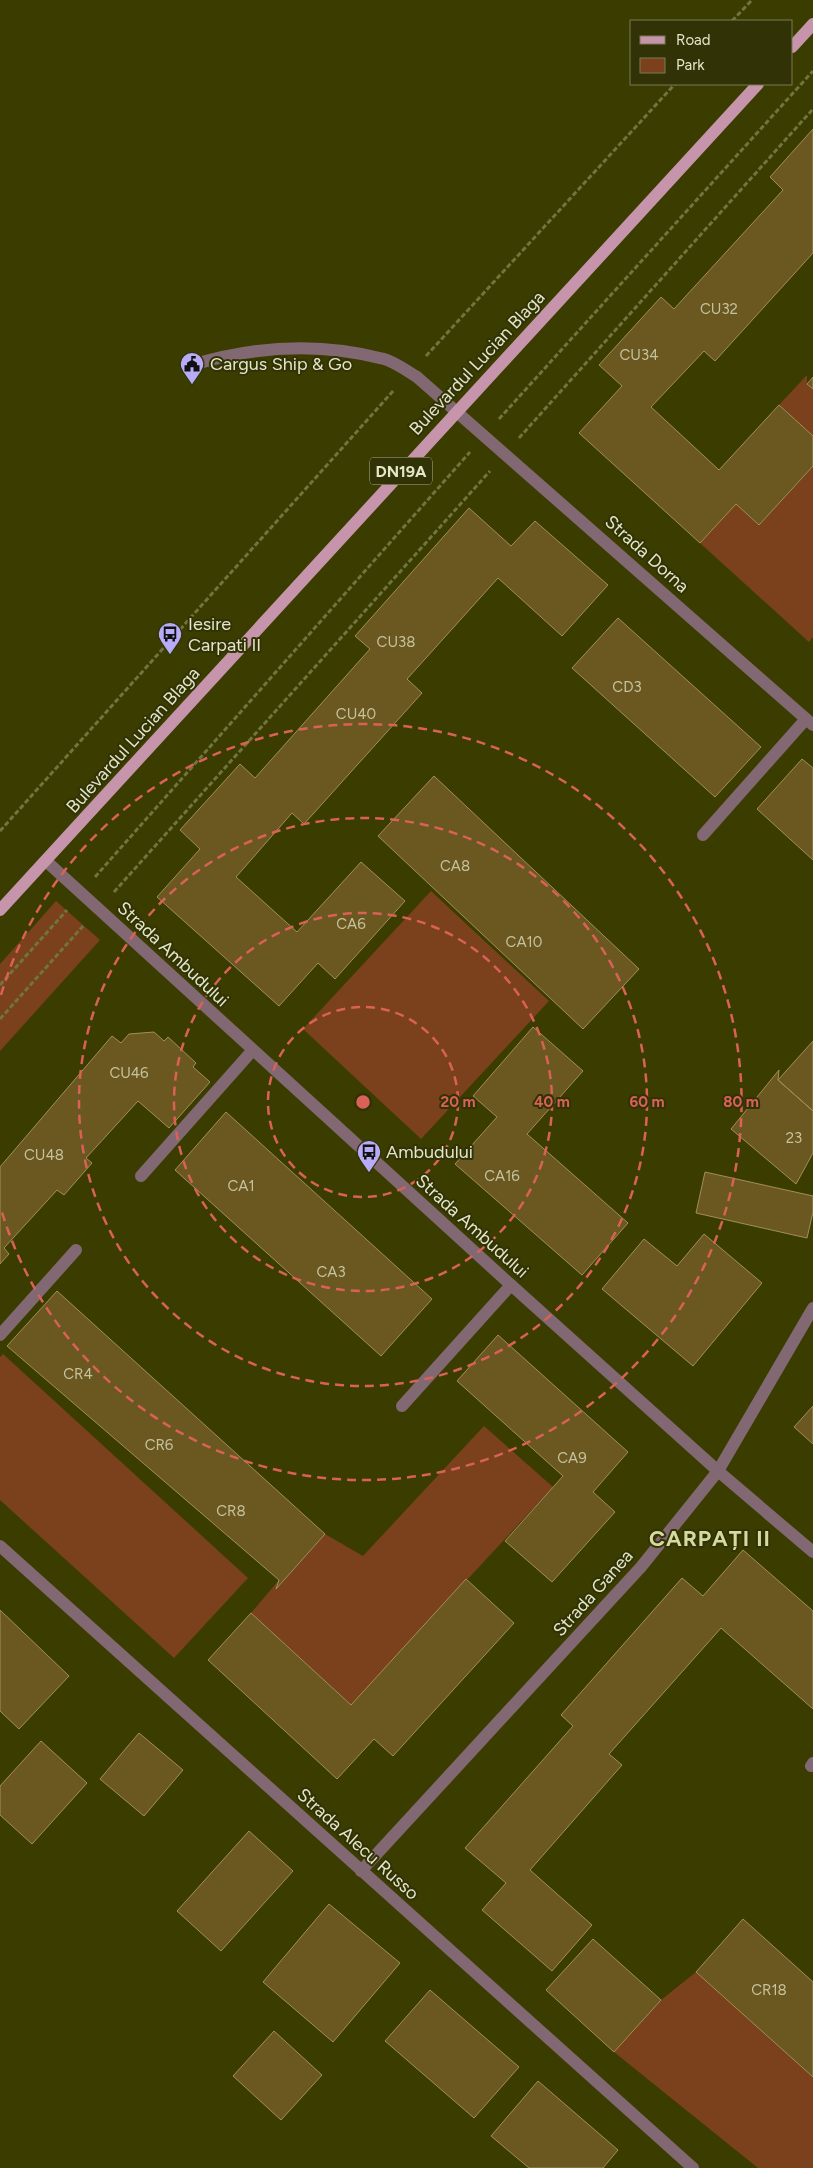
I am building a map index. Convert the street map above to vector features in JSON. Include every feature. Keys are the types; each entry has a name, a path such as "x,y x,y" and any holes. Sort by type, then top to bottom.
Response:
{"main road":[{"path":"793,46 813,24"},
{"name":"Bulevardul Lucian Blaga","path":"0,910 757,85"}],"street":[{"name":"Strada Dorna","path":"192,365 222,356 298,346 386,360 410,373 485,434 810,722"},
{"path":"703,835 810,722"},
{"name":"Strada Ambudului","path":"46,861 252,1051 511,1285 718,1471 813,1552"},
{"path":"141,1176 252,1051"},
{"path":"0,1335 76,1250"},
{"path":"402,1406 511,1285"},
{"name":"Strada Ganea","path":"361,1871 641,1567 718,1471 813,1308"},
{"name":"Strada Alecu Russo","path":"0,1546 693,2168"}],"path":[{"path":"733,20 752,0"},
{"path":"0,986 485,434 813,71"},
{"path":"0,831 410,373 674,85"},
{"path":"0,1019 813,109"}],"green space":[{"path":"807,375 807,384 813,389 813,436 779,405"},
{"path":"813,466 813,637 809,642 700,543 736,504 759,525"},
{"path":"431,891 549,1001 421,1139 303,1029"},
{"path":"56,901 100,940 0,1051 0,964"},
{"path":"3,1354 248,1578 174,1658 0,1500 0,1357"},
{"path":"484,1426 553,1487 351,1705 251,1613 279,1580 277,1588 325,1534 363,1556"},
{"path":"696,1972 813,2077 813,2168 758,2168 614,2052 661,2000"}],"building":[{"path":"813,129 813,253 715,361 704,351 651,407 719,470 779,405 813,436 813,466 759,525 736,504 700,543 579,433 622,386 599,365 661,297 674,309 783,190 770,177"},
{"path":"813,377 813,389 807,384"},
{"path":"469,508 511,546 535,521 608,585 562,636 498,578 407,679 422,693 304,824 292,813 236,877 297,932 361,862 405,901 335,979 318,963 279,1006 157,897 200,849 180,830 240,764 255,778 370,649 355,636"},
{"path":"618,618 761,747 715,797 572,668"},
{"path":"802,759 813,768 813,860 757,809"},
{"path":"434,776 639,969 583,1029 378,836"},
{"path":"533,1027 583,1071 527,1134 628,1223 582,1275 455,1164 497,1117 473,1096"},
{"path":"154,1032 164,1041 168,1037 196,1063 193,1067 210,1082 169,1128 138,1101 86,1158 92,1163 64,1195 57,1190 4,1248 9,1254 0,1264 0,1167 112,1036 121,1043 129,1034"},
{"path":"813,1041 813,1111 778,1080"},
{"path":"779,1070 778,1080 813,1111 813,1153 796,1184 731,1129"},
{"path":"226,1112 432,1299 381,1356 175,1170"},
{"path":"705,1172 813,1196 813,1212 807,1238 696,1213"},
{"path":"704,1234 762,1283 693,1366 602,1289 644,1239 677,1266"},
{"path":"57,1291 325,1534 276,1589 279,1580 7,1346"},
{"path":"498,1335 628,1452 593,1492 615,1512 552,1582 505,1541 563,1476 457,1381"},
{"path":"813,1406 813,1444 794,1427"},
{"path":"743,1550 813,1611 813,1709 721,1628 609,1754 622,1765 530,1870 592,1925 552,1971 482,1910 506,1883 465,1848 573,1726 561,1715 682,1578 703,1596"},
{"path":"466,1579 514,1623 393,1756 374,1739 337,1779 208,1660 251,1613 351,1705"},
{"path":"0,1610 69,1676 19,1729 0,1711"},
{"path":"139,1733 183,1770 144,1816 100,1779"},
{"path":"41,1741 87,1783 32,1844 0,1815 0,1786"},
{"path":"249,1831 293,1871 221,1951 177,1911"},
{"path":"329,1904 400,1963 333,2042 263,1982"},
{"path":"743,1919 813,1982 813,2077 696,1972"},
{"path":"593,1939 661,2000 614,2052 546,1990"},
{"path":"430,1990 519,2067 474,2118 385,2041"},
{"path":"274,2031 322,2075 281,2120 233,2076"},
{"path":"538,2081 618,2150 603,2168 529,2168 491,2136"}],"place":[{"name":"Cargus Ship & Go","path":"192,385"},
{"name":"Iesire Carpati II","path":"170,655"},
{"name":"Ambudului","path":"369,1173"}],"district":[{"name":"CARPAȚI II","path":"710,1538"}]}
